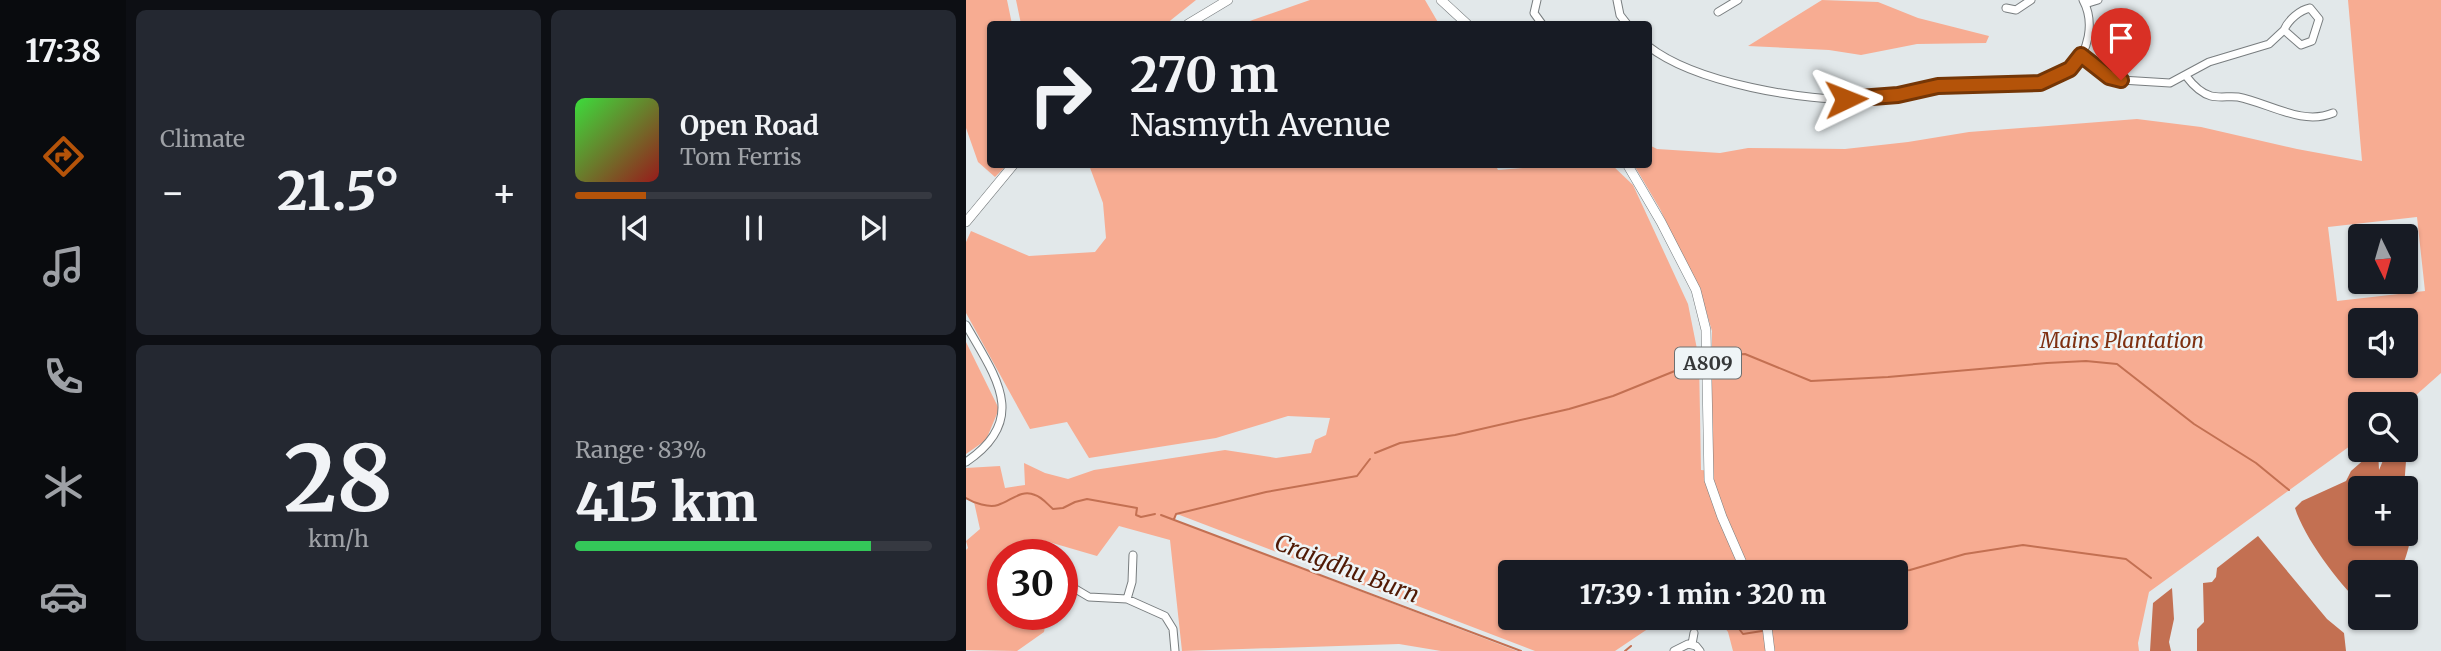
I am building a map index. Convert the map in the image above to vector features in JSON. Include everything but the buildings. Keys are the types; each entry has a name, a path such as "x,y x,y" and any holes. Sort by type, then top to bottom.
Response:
{"main road":[{"path":"1193,21 1228,0"},
{"path":"1441,0 1464,21"},
{"path":"966,222 1011,168"},
{"name":"A809","path":"1629,168 1696,290 1706,330 1709,480 1741,560"},
{"path":"1767,630 1770,651"}],"street":[{"path":"1537,0 1534,13 1540,21"},
{"path":"1617,0 1620,15 1625,21"},
{"path":"1718,12 1738,0"},
{"path":"2007,8 2016,10 2031,0"},
{"path":"1652,49 1700,73 1749,86 1816,97 1864,99 1938,86 2040,83 2070,69 2081,55 2088,39 2089,28 2084,2 2098,0"},
{"path":"2081,55 2109,77 2170,83 2208,62 2269,44 2284,30 2285,25 2303,10 2310,8 2319,19 2312,40 2307,44 2301,45 2284,30"},
{"path":"2016,10 2019,19"},
{"path":"2186,76 2194,86 2211,96 2239,98 2308,117 2324,117 2333,113"},
{"path":"2324,117 2327,126"},
{"path":"966,325 997,381 1003,408 990,443 967,461"},
{"path":"1128,599 1133,555"},
{"path":"1078,590 1089,597 1128,599 1169,620 1173,629 1175,651"},
{"path":"1692,644 1694,633"},
{"path":"1674,651 1685,644 1692,644 1700,651"}],"green space":[{"path":"966,0 1007,0 1011,21 987,21 987,168 1004,168 995,177 978,162 966,128"},
{"path":"1016,0 1196,0 1170,21 1020,21"},
{"path":"1310,0 1425,0 1437,21 1250,21"},
{"path":"1822,0 1878,2 1918,18 1989,36 1986,43 1917,44 1861,55 1829,50 1748,46"},
{"name":"Mains Plantation","path":"2348,0 2441,0 2441,373 2418,393 2348,392 2348,447 2149,592 2138,643 2139,651 1775,651 1772,638 1770,651 1733,651 1726,630 1908,630 1908,560 1498,560 1498,630 1646,630 1615,651 1535,651 1177,514 1175,520 1517,651 1441,651 1399,644 1182,651 1170,540 1119,526 1097,556 1078,550 1078,539 987,539 987,630 1044,632 1017,651 966,650 966,541 980,529 974,502 966,498 966,468 1000,466 1005,488 1025,485 1024,463 1045,473 1068,479 1094,470 1225,450 1276,458 1311,453 1315,440 1326,435 1330,418 1288,416 1216,438 1089,458 1067,422 1030,429 966,313 966,242 971,231 1029,256 1095,252 1106,238 1103,203 1090,168 1615,168 1633,185 1688,304 1699,359 1701,470 1711,471 1712,331 1703,301 1660,209 1636,168 1652,168 1652,146 1720,153 1748,148 1845,149 1969,132 2137,119 2201,127 2362,161"},
{"path":"966,342 999,409 986,440 966,454"}],"shaded area":[{"path":"2361,462 2379,462 2379,470 2382,462 2406,462 2405,476 2348,476"},
{"path":"2348,477 2348,546 2409,546 2405,560 2348,560 2348,590 2323,559 2299,520 2295,508 2302,501 2346,481"},
{"path":"2258,536 2327,619 2344,633 2346,651 2197,651 2197,629 2204,622 2203,583 2212,582 2217,568"},
{"path":"2172,588 2174,619 2169,642 2171,651 2150,651 2153,603"}],"waterway":[{"path":"1713,356 1745,354 1811,381 2047,363 2086,361 2117,364 2194,424 2256,463 2289,490"},
{"path":"1375,453 1400,443 1455,435 1569,409 1613,396 1702,360"},
{"path":"1174,519 1176,514 1266,492 1357,476 1370,459"},
{"name":"Craigdhu Burn","path":"966,498 994,506 1025,493 1040,497 1053,509 1087,499 1137,508 1136,515 1141,517 1155,514"},
{"name":"Craigdhu Burn","path":"1161,515 1521,651"},
{"path":"1908,570 1965,554 2023,545 2126,559 2151,578"},
{"path":"1740,630 1743,634 1762,631"},
{"name":"Craigdhu Burn","path":"1625,651 1631,646"}],"route":[{"path":"1846,99 1898,95 1938,86 2040,83 2070,69 2081,55 2109,77 2121,80"}]}
